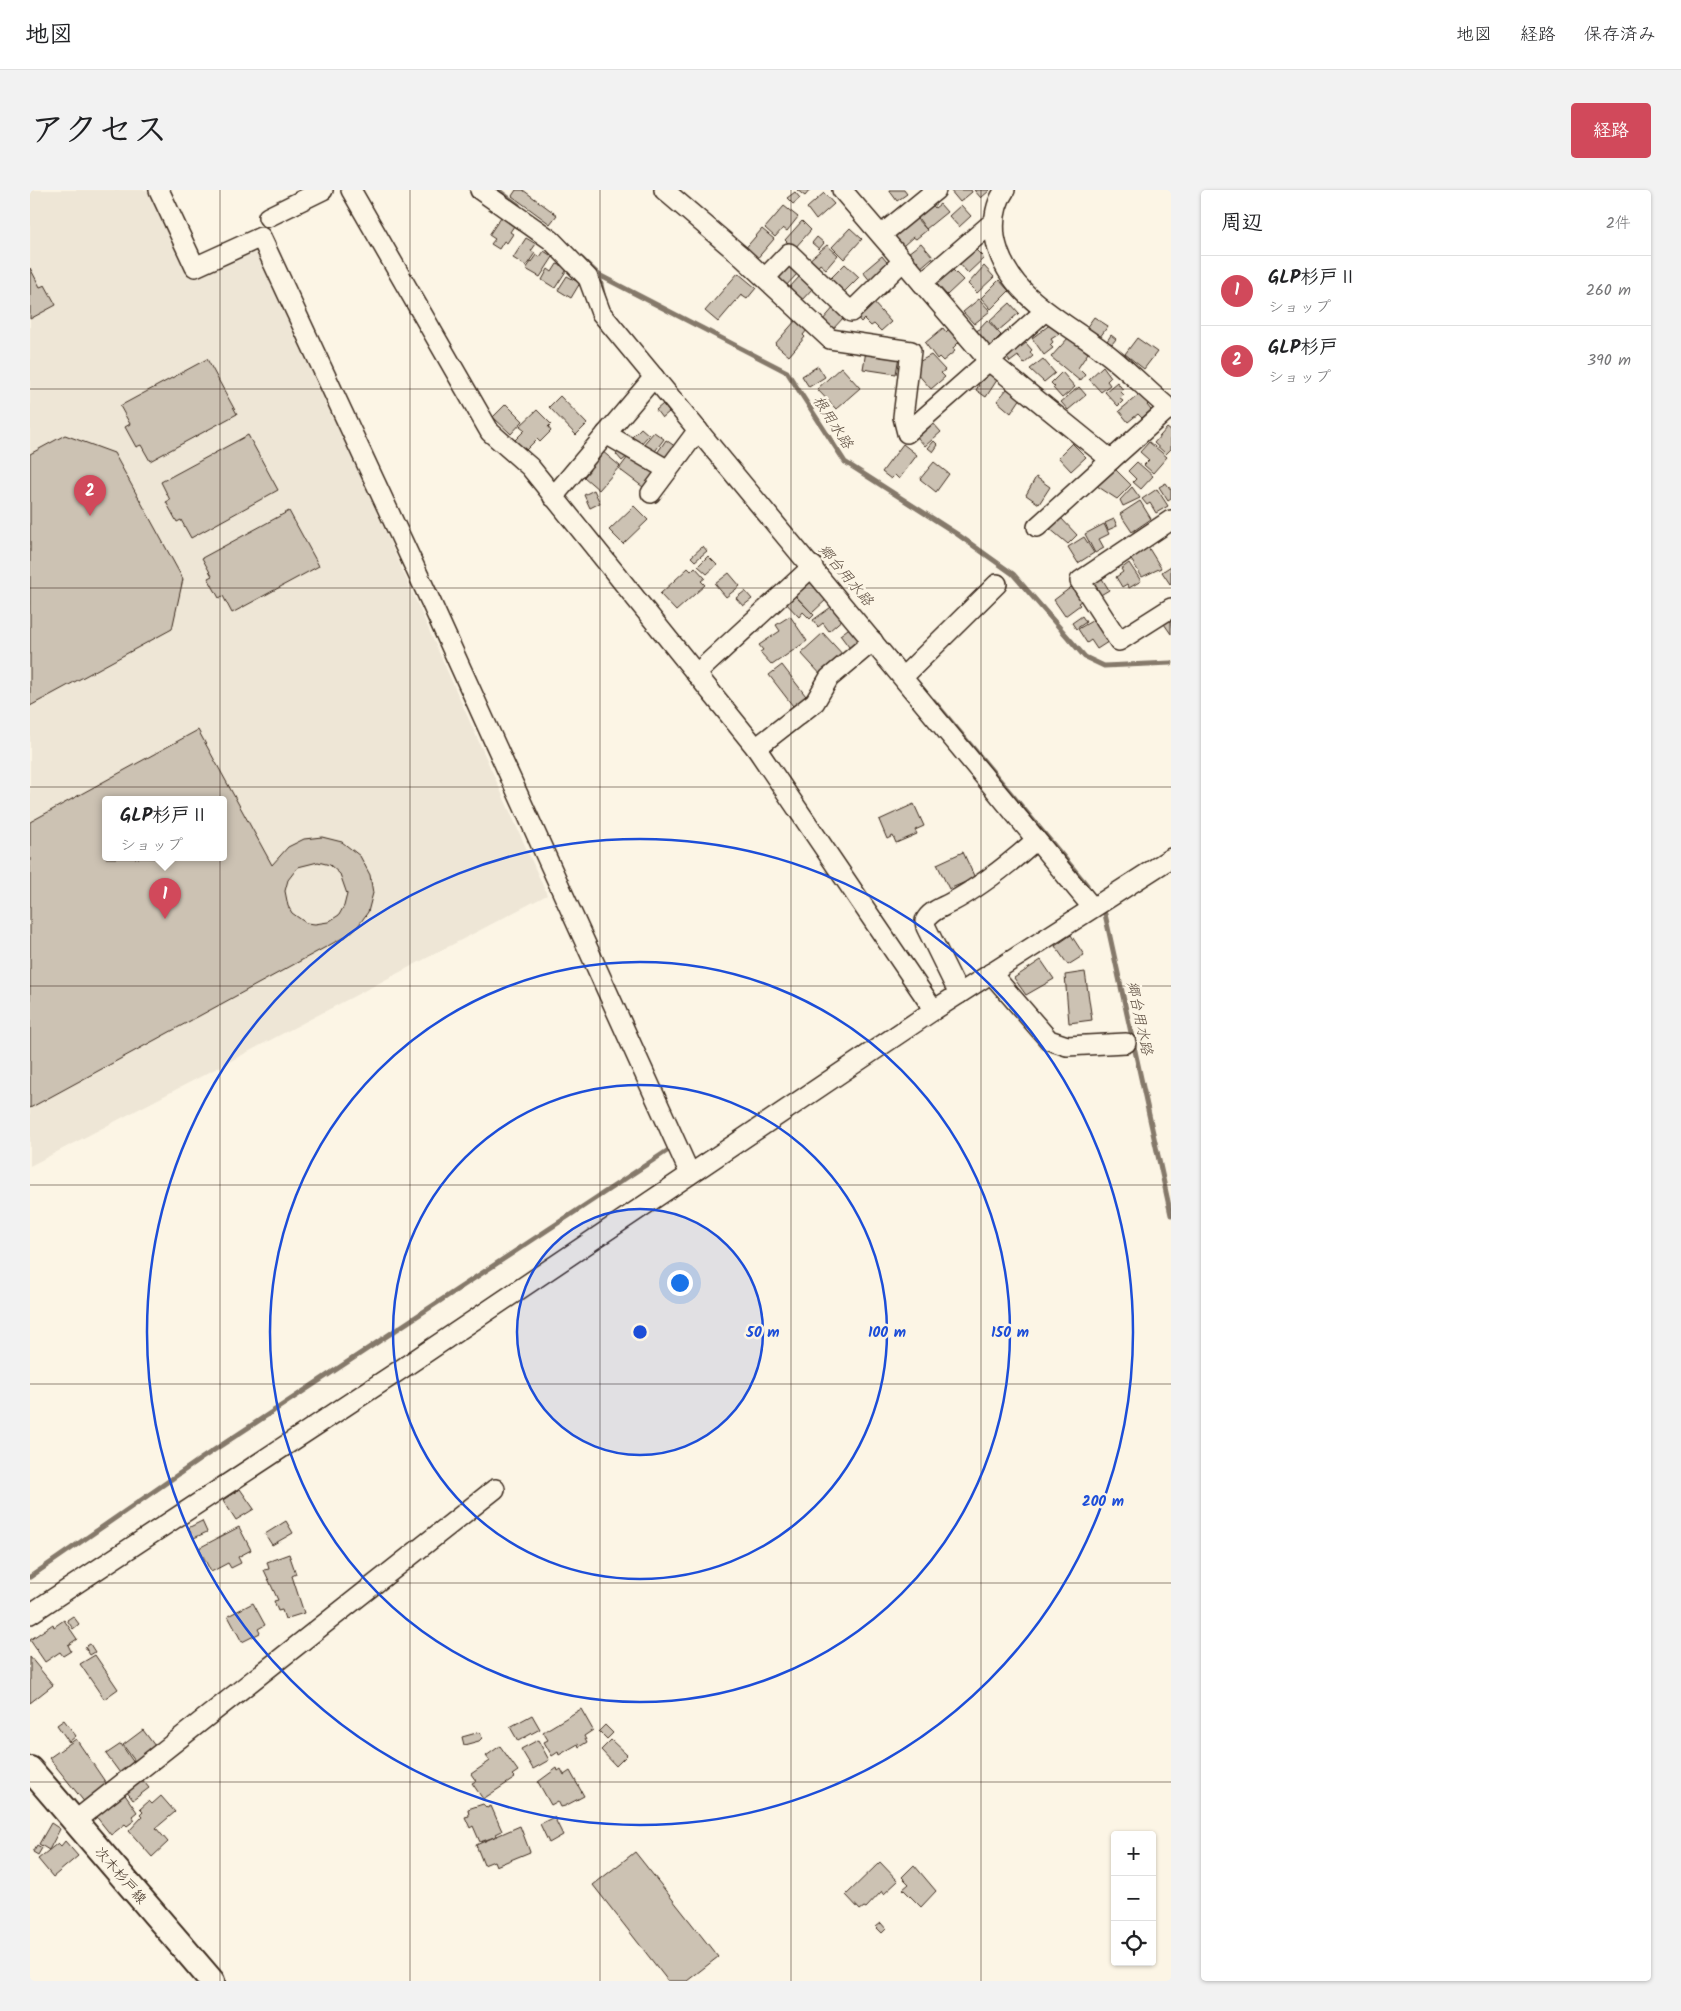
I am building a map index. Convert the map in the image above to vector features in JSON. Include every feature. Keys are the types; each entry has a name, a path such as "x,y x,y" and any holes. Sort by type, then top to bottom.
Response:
{"main road":[{"name":"次木杉戸線","path":"30,1769 212,1981"}],"street":[{"path":"159,190 195,267 261,237 434,609 690,1174"},
{"path":"268,217 323,190"},
{"path":"351,190 490,432 530,468 756,748 934,1010"},
{"path":"480,190 551,240 588,278 601,313 873,641 906,673 1036,840 1092,907"},
{"path":"664,190 765,278 830,338 911,351 902,417 906,433 1045,311"},
{"path":"842,190 988,361 1111,460"},
{"path":"880,235 936,190"},
{"path":"1005,190 1000,197 993,222 996,244 1006,268 1022,291 1045,311 1110,356 1170,409 1038,527"},
{"path":"922,283 993,222"},
{"path":"765,278 789,254 851,312 903,261"},
{"path":"553,497 654,377"},
{"path":"651,494 698,430"},
{"path":"606,434 668,470"},
{"path":"1171,520 1080,581 1119,641 1171,608"},
{"path":"696,674 812,566"},
{"path":"906,673 997,584"},
{"path":"756,748 815,702 829,678 873,641"},
{"path":"959,994 926,927 925,921 928,915 998,873 1036,840"},
{"path":"30,1614 392,1375 934,1010 1171,858"},
{"path":"991,973 1048,1040 1066,1046 1126,1043"},
{"path":"75,1821 495,1489"}],"shaded area":[{"path":"30,190 148,190 193,278 260,250 547,895 30,1166"}],"building":[{"path":"516,190 523,190 557,215 550,224 512,196"},
{"path":"797,190 810,190 805,196"},
{"path":"889,190 904,190 907,194 897,201"},
{"path":"950,190 971,190 972,192 960,202"},
{"path":"974,190 990,190 981,198"},
{"path":"795,192 800,198 793,204 787,198"},
{"path":"824,193 834,204 816,220 807,208"},
{"path":"931,203 935,208 940,204 947,212 926,229 916,215"},
{"path":"961,205 971,216 959,227 949,216"},
{"path":"784,206 798,217 787,231 783,228 775,237 765,228"},
{"path":"501,217 514,226 510,232 513,234 507,243 504,241 499,249 491,244 495,239 489,235"},
{"path":"915,217 927,230 916,239 913,237 903,246 894,235"},
{"path":"802,221 811,230 794,249 785,240"},
{"path":"850,228 862,239 844,259 832,247"},
{"path":"762,229 774,239 755,261 743,251"},
{"path":"817,237 824,243 819,249 812,243"},
{"path":"526,238 536,244 531,251 535,253 526,266 513,258"},
{"path":"921,243 933,257 919,269 908,253"},
{"path":"827,245 838,255 826,269 820,264 816,269 808,261"},
{"path":"973,247 984,258 968,273 958,262"},
{"path":"544,251 553,257 540,277 526,269 536,255 540,257"},
{"path":"882,256 890,266 871,282 863,272"},
{"path":"557,264 568,268 555,288 542,280 548,269 552,272"},
{"path":"787,264 798,273 783,289 775,277"},
{"path":"845,264 859,277 843,293 829,280"},
{"path":"949,266 963,280 947,295 934,281"},
{"path":"984,266 994,277 977,293 968,284"},
{"path":"30,268 40,287 45,285 56,305 30,319"},
{"path":"738,273 756,288 747,299 741,295 718,322 705,311"},
{"path":"801,275 814,287 801,301 788,289"},
{"path":"567,276 580,283 571,298 558,290"},
{"path":"999,280 1009,291 991,309 981,298"},
{"path":"979,299 990,311 974,324 963,312"},
{"path":"872,301 891,322 881,331 874,324 871,326 864,319 861,322 856,316"},
{"path":"1010,303 1019,313 998,331 990,321"},
{"path":"835,306 845,316 832,330 822,321"},
{"path":"1094,317 1108,326 1100,337 1086,328"},
{"path":"796,320 807,330 803,335 805,337 789,356 775,344"},
{"path":"987,320 1001,335 989,347 975,333"},
{"path":"1051,324 1059,334 1051,339 1053,342 1050,345 1053,348 1044,355 1032,338"},
{"path":"943,328 946,332 949,329 959,342 953,348 955,351 943,361 939,357 937,359 925,343"},
{"path":"1111,335 1116,339 1112,344 1107,341"},
{"path":"1069,337 1088,353 1078,368 1085,375 1080,381 1051,357"},
{"path":"1137,338 1157,352 1144,369 1125,354"},
{"path":"1026,343 1032,350 1030,352 1033,356 1024,364 1018,356 1010,362 1005,355 1019,344 1021,347"},
{"path":"866,351 899,356 896,374 863,369"},
{"path":"931,355 945,370 941,373 945,377 931,389 915,371 920,366 917,363"},
{"path":"207,359 237,414 150,461 141,445 136,447 125,427 130,424 120,406"},
{"path":"1043,359 1055,373 1044,382 1030,369"},
{"path":"818,366 825,377 809,387 802,376"},
{"path":"1103,366 1111,377 1107,381 1110,385 1101,392 1089,379"},
{"path":"841,367 860,388 836,409 817,389"},
{"path":"1062,372 1075,387 1062,398 1051,383"},
{"path":"987,373 997,380 986,397 976,390 979,385 976,384"},
{"path":"1117,382 1124,395 1120,399 1123,401 1118,406 1105,392"},
{"path":"1079,387 1086,395 1068,410 1061,402"},
{"path":"1007,389 1021,398 1011,413 997,401"},
{"path":"1142,392 1150,402 1147,405 1151,410 1142,418 1138,414 1128,422 1119,411"},
{"path":"560,396 587,424 576,435 549,407"},
{"path":"506,404 523,421 511,434 493,417"},
{"path":"663,404 669,412 662,418 656,410"},
{"path":"537,410 551,424 548,427 551,431 540,442 537,439 524,452 514,441 525,430 520,426"},
{"path":"933,423 941,432 925,446 917,437"},
{"path":"641,428 649,435 638,447 630,439"},
{"path":"1167,428 1171,431 1171,449 1166,454 1154,443"},
{"path":"654,432 664,439 653,454 642,446"},
{"path":"65,435 114,453 183,579 172,629 30,706 30,454"},
{"path":"248,435 278,490 191,538 181,520 177,522 166,502 170,500 161,482"},
{"path":"666,440 676,447 666,463 655,456"},
{"path":"934,441 938,445 933,452 928,448"},
{"path":"1149,442 1167,457 1153,473 1144,465 1149,460 1140,452"},
{"path":"1072,443 1086,457 1071,471 1058,457"},
{"path":"903,444 917,455 899,479 895,475 891,479 882,472"},
{"path":"622,449 628,456 622,461 616,454"},
{"path":"602,451 620,466 599,490 584,477 590,470 588,467"},
{"path":"631,453 655,472 643,487 619,469"},
{"path":"934,462 949,474 936,492 920,479"},
{"path":"1137,462 1153,476 1141,489 1133,482 1136,479 1128,471"},
{"path":"1114,468 1131,485 1117,499 1097,486"},
{"path":"1036,477 1050,487 1039,504 1026,495"},
{"path":"1166,483 1171,490 1171,499 1168,501 1159,487"},
{"path":"1132,487 1140,498 1123,506 1120,500"},
{"path":"1157,489 1168,506 1156,513 1150,503 1147,505 1142,499"},
{"path":"594,490 600,503 590,508 584,495"},
{"path":"1140,501 1151,519 1132,532 1120,514"},
{"path":"634,506 648,520 623,544 609,530"},
{"path":"289,511 319,566 232,613 223,596 219,598 208,578 212,576 202,558"},
{"path":"1060,517 1077,535 1068,544 1049,528"},
{"path":"1114,519 1117,526 1108,530 1105,523"},
{"path":"1104,524 1109,534 1099,539 1104,548 1095,553 1085,534"},
{"path":"1084,537 1094,553 1078,563 1068,547"},
{"path":"703,546 707,551 695,561 691,557"},
{"path":"1148,547 1161,568 1142,577 1130,558"},
{"path":"708,556 717,565 707,574 698,566"},
{"path":"1129,563 1141,581 1129,588 1127,584 1122,587 1116,577 1123,572 1121,569"},
{"path":"1171,566 1171,583 1170,584 1162,572"},
{"path":"695,567 705,578 701,581 705,585 676,611 660,594 688,568 691,571"},
{"path":"729,573 740,586 726,597 715,584"},
{"path":"807,577 827,599 812,613 792,592"},
{"path":"1101,577 1109,590 1099,596 1091,583"},
{"path":"1074,585 1084,599 1078,603 1080,605 1065,616 1054,600"},
{"path":"745,591 752,599 743,606 736,598"},
{"path":"791,592 814,615 810,619 803,612 799,617 783,600"},
{"path":"834,605 845,617 829,631 823,623 818,627 813,620"},
{"path":"1171,615 1171,634 1162,621"},
{"path":"790,616 807,641 772,665 760,652 763,650 759,645 780,631 776,625"},
{"path":"1082,616 1086,622 1076,629 1072,623"},
{"path":"1097,618 1111,640 1097,649 1091,640 1087,643 1078,629"},
{"path":"852,626 864,641 852,651 840,635"},
{"path":"823,633 845,657 823,677 801,653"},
{"path":"782,665 809,700 796,710 769,675"},
{"path":"198,730 272,865 288,847 304,839 322,837 342,842 360,856 370,875 373,893 368,912 358,926 348,935 30,1108 30,822","holes":["318,862 330,865 340,874 347,894 344,906 339,915 328,922 306,923 292,913 288,906 285,891 288,880 298,867"]},
{"path":"914,804 924,826 915,830 917,834 896,843 893,836 887,839 879,820"},
{"path":"963,852 975,878 949,889 937,864"},
{"path":"1071,935 1084,955 1068,965 1055,946"},
{"path":"1041,960 1054,979 1026,995 1014,978"},
{"path":"1085,972 1092,1020 1069,1023 1065,975"},
{"path":"240,1489 254,1509 236,1520 223,1500"},
{"path":"202,1521 207,1532 194,1538 188,1528"},
{"path":"286,1521 293,1533 272,1545 265,1534"},
{"path":"239,1527 251,1550 238,1557 241,1563 231,1568 228,1563 211,1572 199,1548"},
{"path":"289,1554 296,1574 292,1576 304,1613 285,1619 282,1610 278,1611 274,1601 278,1600 264,1570 269,1569 267,1562"},
{"path":"253,1603 265,1625 258,1629 260,1633 242,1642 228,1616"},
{"path":"73,1616 79,1624 73,1629 67,1620"},
{"path":"64,1620 77,1639 68,1645 71,1651 63,1656 60,1652 45,1662 30,1640 53,1624 54,1627"},
{"path":"90,1644 95,1652 90,1655 85,1647"},
{"path":"95,1655 118,1689 104,1699 80,1664"},
{"path":"30,1657 53,1685 30,1703"},
{"path":"581,1709 593,1730 584,1736 587,1742 579,1747 578,1744 559,1755 558,1752 552,1756 544,1742 548,1740 543,1732"},
{"path":"532,1715 540,1729 518,1741 510,1727"},
{"path":"64,1720 76,1736 69,1742 57,1725"},
{"path":"605,1725 613,1733 607,1739 599,1731"},
{"path":"143,1730 155,1746 135,1761 123,1745"},
{"path":"480,1732 482,1738 479,1741 464,1745 462,1737"},
{"path":"76,1739 108,1786 86,1804 49,1758"},
{"path":"538,1740 549,1760 533,1769 521,1749"},
{"path":"611,1740 627,1755 616,1766 601,1750"},
{"path":"121,1744 134,1763 120,1773 106,1754"},
{"path":"500,1746 518,1771 512,1775 515,1778 483,1799 472,1783 476,1781 471,1774 490,1761 486,1756"},
{"path":"557,1768 558,1771 561,1769 564,1775 570,1771 584,1796 561,1807 558,1801 551,1805 538,1782"},
{"path":"141,1778 149,1788 133,1800 126,1791"},
{"path":"123,1792 137,1812 132,1816 135,1820 127,1826 125,1824 111,1835 95,1815"},
{"path":"161,1796 175,1812 156,1828 168,1842 152,1857 129,1831 142,1817 140,1815 143,1812 140,1809 149,1801 152,1804"},
{"path":"483,1804 487,1808 491,1806 502,1831 496,1834 497,1836 480,1842 473,1826 470,1828 465,1817 469,1816 468,1809"},
{"path":"554,1817 563,1835 549,1843 540,1824"},
{"path":"51,1823 60,1829 49,1850 39,1844"},
{"path":"520,1826 530,1852 496,1866 494,1861 484,1865 476,1845"},
{"path":"65,1841 78,1856 53,1877 38,1859 58,1843 61,1846"},
{"path":"37,1845 42,1848 38,1855 33,1852"},
{"path":"635,1852 718,1957 687,1981 668,1981 593,1885"},
{"path":"880,1862 898,1881 884,1894 882,1891 866,1908 864,1907 860,1910 846,1895"},
{"path":"914,1865 936,1891 921,1907 903,1889 909,1884 902,1877"},
{"path":"881,1923 886,1929 882,1933 876,1927"}],"waterway":[{"name":"根用水路","path":"498,190 518,205"},
{"name":"根用水路","path":"582,259 599,275 787,372 845,462 957,534 1013,574 1085,657 1104,666 1171,663"},
{"name":"郷台用水路","path":"599,275 603,294"},
{"name":"郷台用水路","path":"934,701 1087,885"},
{"name":"郷台用水路","path":"1105,914 1171,1215"},
{"path":"30,1577 202,1458 667,1151"}],"place":[{"name":"GLP杉戸","path":"90,516"},
{"name":"GLP杉戸Ⅱ","path":"165,919"}]}
